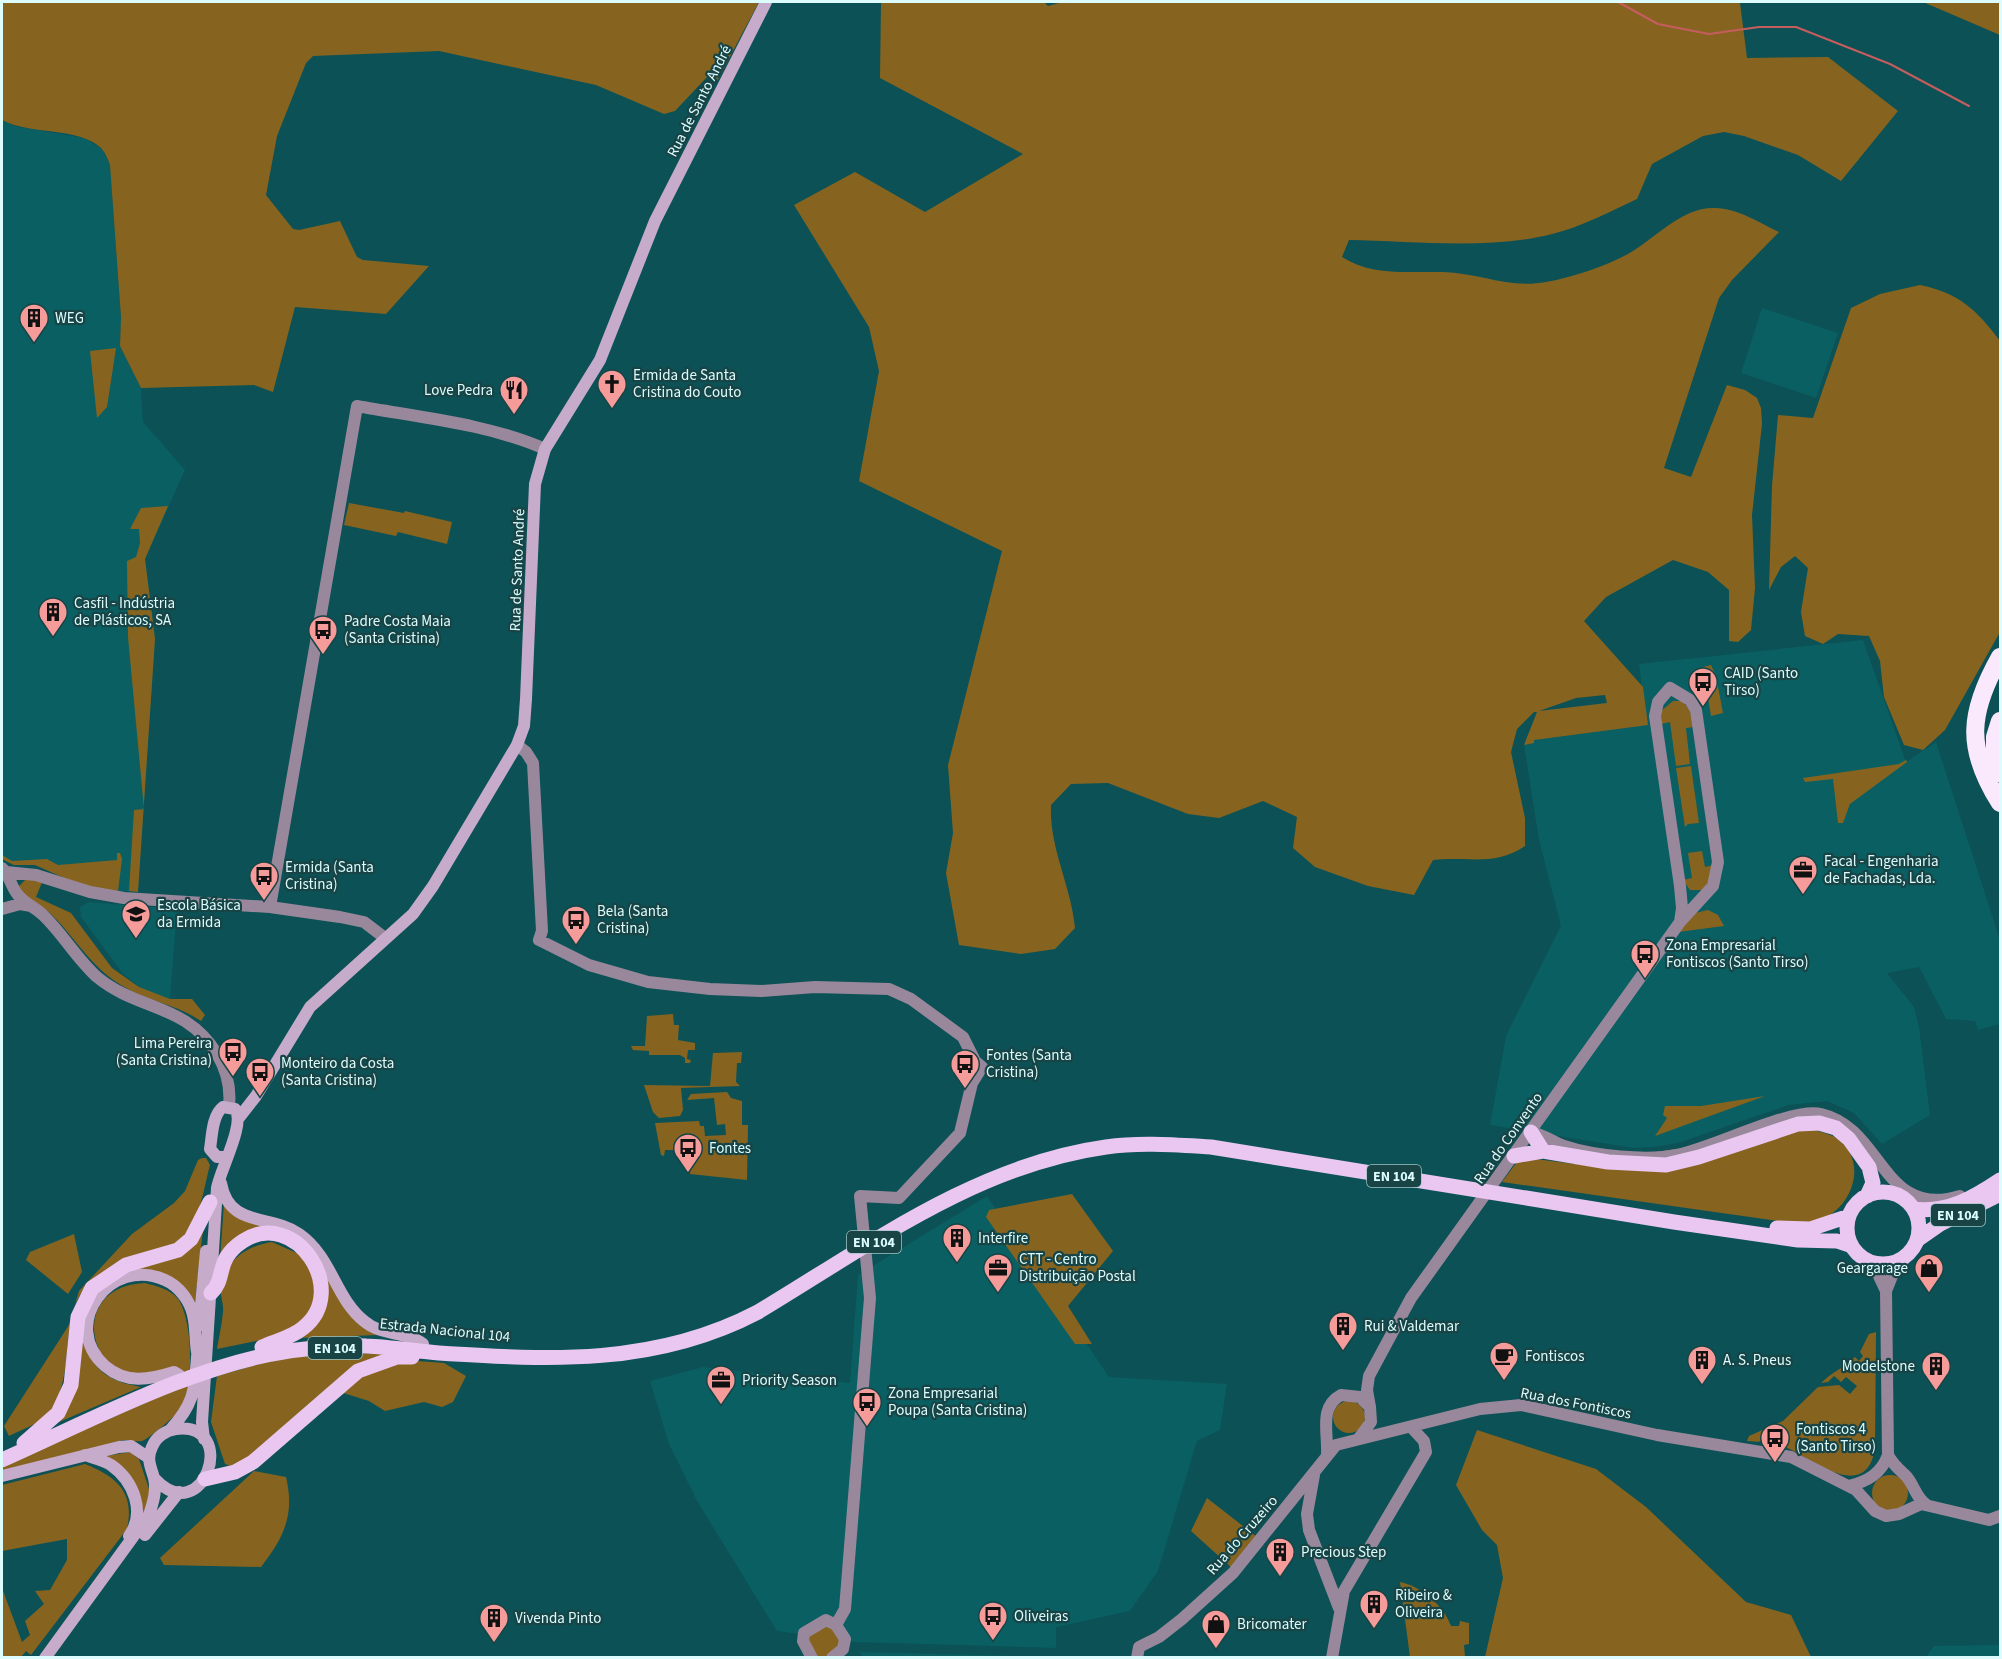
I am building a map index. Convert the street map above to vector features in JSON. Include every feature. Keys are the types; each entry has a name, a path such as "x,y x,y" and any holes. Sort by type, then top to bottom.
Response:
{"highway":[{"path":"1998,779 1986,754 1982,724 1999,668"},
{"path":"1999,668 1979,698 1974,732 1980,765 2001,803"},
{"path":"1998,779 1995,737 2001,721"}],"main road":[{"name":"Rua de Santo André","path":"234,1111 253,1101 310,1007 413,914 434,886 517,745 524,726 526,699 535,484 546,449 600,360 655,221 766,2"},
{"path":"46,1658 149,1515 155,1490 149,1458 155,1441 170,1430 186,1413 192,1399 210,1202 221,1157 232,1150 234,1111 218,1110 215,1120 210,1149 221,1157"},
{"path":"1514,1156 1543,1151 1608,1162 1666,1165 1699,1157 1798,1124 1819,1123 1836,1128 1849,1139 1869,1167 1873,1183 1867,1196"},
{"path":"1531,1132 1543,1151"},
{"name":"EN 104","path":"516,1356 597,1357 647,1352 678,1345 733,1325 937,1204 987,1179 1044,1159 1106,1147 1163,1145 1211,1147 1773,1237 1837,1241 1852,1246"},
{"path":"206,1479 212,1463 211,1454 204,1439 202,1422 221,1157"},
{"path":"219,1175 225,1195 236,1211 247,1217 282,1225 312,1245 326,1261 347,1300 364,1322 378,1330 417,1339 423,1344"},
{"name":"EN 104","path":"1914,1209 1935,1211 1951,1207 2001,1180"},
{"path":"1875,1193 1893,1193 1908,1202 1914,1209 1919,1229 1917,1240 1905,1257 1885,1264 1866,1260 1852,1246 1847,1226 1850,1216 1859,1201 1867,1196 1875,1193"},
{"name":"EN 104","path":"1917,1240 1940,1224 2001,1194"},
{"path":"24,1443 58,1413 71,1385 78,1317 92,1288 126,1265 178,1250 191,1239 210,1202"},
{"name":"EN 104","path":"1625,1212 1798,1229 1823,1227 1850,1216"},
{"path":"211,1293 216,1289 222,1263 230,1251 245,1239 263,1234 279,1235 291,1239 307,1250 317,1265 321,1281 322,1296 315,1315 304,1328 291,1336 262,1347"},
{"path":"179,1375 174,1372 155,1378 136,1380 114,1374 98,1360 90,1341 87,1320 96,1300 110,1284 124,1276 151,1274 171,1283 182,1292 194,1316 197,1352"},
{"name":"Estrada Nacional 104","path":"2,1460 262,1347 363,1340 423,1344 516,1356"},
{"name":"Estrada Nacional 104","path":"2,1453 179,1375 231,1359 289,1351 364,1346 438,1353 516,1356"},
{"path":"46,1658 179,1492 198,1486 206,1479 235,1472 253,1462 358,1371 397,1357 432,1357 438,1353"},
{"path":"170,1430 188,1429 204,1439"},
{"path":"2,1476 131,1446 149,1458"},
{"path":"85,1455 110,1464 128,1482 137,1511 135,1527 98,1577 93,1591"},
{"path":"154,1478 160,1485 179,1492"}],"street":[{"path":"270,907 357,406 477,429 546,449"},
{"name":"Rua do Convento","path":"1371,1411 1367,1390 1369,1376 1411,1298 1680,922 1713,886 1718,862 1696,710 1690,700 1670,688 1658,702 1655,716 1680,886 1682,908 1680,922"},
{"path":"517,745 526,752 533,764 542,931 539,940 590,965 648,982 710,989 761,991 815,987 889,989 911,999 963,1037 975,1061 982,1067 972,1083 960,1133 899,1198 860,1196 870,1298 845,1609 836,1625"},
{"path":"6,875 36,874 90,892 124,898 270,907 364,922 385,938"},
{"path":"6,875 18,895 32,906 99,979 139,1001 177,1015 203,1035 222,1062 228,1078 234,1111"},
{"path":"2,908 8,899 6,875"},
{"path":"2,908 20,904 32,906"},
{"path":"1546,1110 1552,1138"},
{"path":"1531,1132 1552,1138 1566,1146 1617,1155 1655,1158 1704,1147 1795,1115 1819,1113 1836,1118 1855,1131 1903,1191 1932,1200 1949,1199 2001,1180"},
{"path":"1880,1164 1885,1184 1893,1193"},
{"path":"1905,1257 1892,1276 1886,1291 1888,1455 1867,1488 1868,1501 1875,1511 1886,1516 1916,1505 1927,1505 1989,1520 2001,1516"},
{"path":"1866,1260 1877,1272 1886,1291"},
{"name":"Rua do Convento","path":"1347,1394 1369,1376"},
{"path":"1327,1453 1328,1407 1336,1398 1347,1394 1360,1397 1371,1411 1396,1430"},
{"name":"Rua dos Fontiscos","path":"1355,1439 1480,1409 1521,1405 1657,1435 1791,1457 1849,1486 1868,1501"},
{"path":"1327,1453 1336,1445 1355,1439 1369,1429 1371,1411"},
{"path":"1339,1608 1344,1591 1424,1458 1424,1441 1411,1427"},
{"path":"1328,1428 1337,1437 1355,1439"},
{"name":"Rua do Cruzeiro","path":"1138,1652 1175,1625 1233,1573 1327,1453"},
{"path":"1888,1455 1918,1498 1927,1505"},
{"path":"1849,1486 1888,1470 1901,1472"},
{"path":"1315,1471 1307,1514 1309,1530 1339,1608 1340,1620 1332,1658"},
{"path":"1904,1511 1911,1500 1912,1488"},
{"path":"812,1658 803,1641 804,1633 826,1620 836,1625 845,1639 845,1645 832,1658"}],"shaded area":[{"path":"2,2 759,2 717,81 707,77 675,111 664,114 596,85 439,51 313,56 306,63 277,136 266,195 293,229 299,230 340,221 357,257 363,260 429,266 386,314 295,307 273,392 254,385 141,388 120,346 121,317 110,165 102,150 92,141 68,134 13,125 2,120"},
{"path":"881,2 1044,2 1048,6 1063,2 1751,2 1740,3 1747,58 1828,57 1898,111 1841,181 1798,155 1744,136 1724,132 1703,136 1652,164 1637,199 1563,231 1503,242 1425,243 1349,240 1342,257 1366,268 1391,272 1457,273 1532,284 1567,277 1609,263 1638,248 1680,218 1703,209 1732,210 1779,232 1732,280 1719,298 1664,468 1691,477 1727,385 1745,390 1757,398 1761,408 1762,424 1752,515 1755,588 1751,630 1738,642 1729,641 1729,590 1708,572 1673,560 1606,597 1584,621 1643,687 1648,725 1534,740 1534,743 1524,745 1537,712 1534,712 1517,729 1511,752 1525,818 1525,846 1492,859 1433,860 1414,895 1368,886 1315,867 1293,848 1297,817 1263,801 1219,818 1188,814 1108,783 1071,784 1051,805 1051,821 1075,928 1055,949 1021,954 959,945 946,873 953,833 948,765 1002,551 859,481 879,371 869,327 794,205 855,172 925,212 1023,154 880,78","holes":["1605,695 1607,703 1539,711 1576,698"]},
{"path":"1923,2 2000,2 2000,35"},
{"path":"2,120 14,126 85,138 102,149 110,165 121,317 120,346 141,388 143,422 185,470 145,559 155,639 138,892 89,889 35,865 14,865 2,859"},
{"path":"1920,285 1934,288 1966,304 2000,341 2000,632 1945,730 1923,750 1904,745 1884,697 1880,661 1869,636 1838,634 1823,644 1805,636 1801,612 1808,568 1795,556 1781,567 1769,590 1772,486 1778,415 1813,418 1851,308 1880,294"},
{"path":"1762,308 1838,333 1816,398 1741,373"},
{"path":"116,348 107,407 97,418 90,351"},
{"path":"349,503 404,513 405,511 452,522 447,544 398,532 396,536 344,525"},
{"path":"168,506 145,559 155,639 144,806 128,637 127,561 136,557 140,543 139,529 130,529 141,508"},
{"path":"1863,640 1906,762 1936,742 2000,940 2000,1024 1978,1030 1975,1021 1946,1019 1919,967 1887,973 1914,1007 1919,1027 1930,1115 1882,1144 1854,1113 1827,1101 1789,1105 1678,1143 1654,1147 1633,1148 1490,1125 1506,1036 1561,926 1539,840 1524,745 1537,712 1643,698 1639,664"},
{"path":"1711,665 1716,676 1723,713 1711,716 1703,667"},
{"path":"1673,701 1682,701 1690,710 1694,727 1686,728 1690,764 1676,766 1670,722 1661,724 1661,711"},
{"path":"1906,760 1907,762 1850,804 1843,823 1838,823 1833,779 1805,782 1803,778 1899,764"},
{"path":"1691,766 1699,823 1688,824 1685,827 1676,768"},
{"path":"144,809 138,892 129,891 134,810"},
{"path":"1702,851 1705,867 1714,865 1710,883 1702,890 1690,890 1683,880 1692,878 1688,853"},
{"path":"117,853 120,853 122,859 118,891 89,889 35,865 14,865 2,859 2,855 12,861 47,859 58,865 117,860"},
{"path":"26,879 43,880 36,897 71,913 112,968 139,987 170,999 192,999 205,1015 201,1021 181,1010 141,995 110,978 53,916 22,892 19,886"},
{"name":"Escola Básica da Ermida","path":"89,902 177,909 170,999 146,992 123,974 81,917 80,907"},
{"path":"1708,910 1718,915 1724,926 1678,932 1695,913"},
{"path":"673,1014 674,1025 679,1025 678,1040 695,1043 695,1050 688,1050 687,1059 691,1060 690,1063 685,1063 685,1058 680,1055 649,1055 649,1051 633,1050 631,1046 645,1046 647,1016"},
{"path":"742,1052 741,1063 737,1063 736,1082 740,1086 681,1088 683,1110 680,1116 659,1118 653,1112 644,1085 710,1086 713,1053"},
{"path":"727,1092 731,1098 742,1101 742,1125 748,1125 747,1180 690,1174 692,1144 680,1145 679,1150 665,1150 664,1156 661,1155 655,1123 699,1121 700,1126 704,1126 705,1136 726,1135 725,1124 717,1125 714,1098 687,1100 691,1094"},
{"path":"1765,1096 1655,1136 1667,1118 1663,1115 1665,1106 1701,1106"},
{"path":"1812,1129 1838,1139 1853,1160 1854,1172 1852,1184 1840,1206 1830,1215 1814,1222 1786,1222 1502,1182 1517,1162 1528,1158 1574,1164"},
{"path":"206,1158 210,1165 201,1203 194,1222 184,1237 162,1251 122,1263 95,1277 84,1289 74,1308 79,1291 132,1234 174,1203 185,1191 198,1160"},
{"path":"1072,1194 1113,1251 1068,1306 1092,1344 1075,1344 986,1217 989,1210"},
{"path":"987,1196 1109,1377 1227,1384 1220,1430 1197,1441 1158,1571 1130,1611 1056,1627 1056,1648 855,1642 777,1631 697,1501 669,1444 650,1381 703,1367 850,1383 858,1275"},
{"path":"224,1203 277,1230 220,1260"},
{"path":"203,1229 195,1302 174,1281 159,1273 129,1270"},
{"path":"74,1234 82,1272 68,1294 26,1260 30,1252"},
{"path":"272,1242 299,1254 309,1265 317,1295 312,1311 285,1335 217,1349 223,1312 221,1289 227,1270 245,1251"},
{"path":"325,1275 379,1335 296,1338 310,1329"},
{"path":"145,1283 163,1288 178,1299 187,1322 190,1370 181,1408 163,1426 142,1441 123,1440 2,1475 2,1466 161,1396 151,1374 132,1375 119,1371 109,1363 96,1342 94,1329 95,1317 100,1305 109,1295 126,1286"},
{"path":"84,1316 87,1345 96,1365 113,1379 141,1387 59,1422"},
{"path":"71,1319 65,1367 57,1400 44,1418 9,1436 4,1426"},
{"path":"1876,1332 1875,1449 1869,1465 1860,1474 1849,1476 1835,1473 1778,1444 1747,1441 1749,1436 1783,1421 1818,1387 1839,1385 1850,1394 1857,1386 1846,1377 1841,1382 1834,1376 1828,1382 1821,1383 1855,1357 1859,1361 1863,1356 1860,1352 1869,1334"},
{"path":"335,1353 394,1354 382,1357 253,1459 231,1466 225,1464 211,1422 217,1376 277,1359"},
{"path":"417,1361 444,1363 466,1376 453,1402 442,1407 424,1402 385,1411 369,1401 340,1392 376,1370"},
{"path":"1349,1401 1361,1405 1365,1417 1361,1429 1349,1433 1337,1429 1333,1417 1337,1405"},
{"path":"1477,1430 1596,1469 1646,1507 1746,1602 1791,1615 1811,1657 1485,1657 1503,1578 1497,1545 1482,1530 1456,1485"},
{"path":"130,1452 139,1459 150,1492 143,1516 140,1497 132,1481 106,1456"},
{"path":"85,1464 106,1474 121,1488 128,1505 127,1529 31,1655 26,1651 21,1657 2,1657 2,1588 22,1642 30,1635 25,1621 44,1604 35,1591 50,1590 67,1560 67,1539 2,1551 2,1485"},
{"path":"254,1471 286,1477 289,1503 286,1525 276,1546 261,1567 164,1565 160,1558"},
{"path":"1890,1475 1902,1481 1908,1493 1902,1505 1890,1511 1878,1505 1872,1493 1878,1481"},
{"path":"1207,1498 1257,1537 1232,1568 1191,1531"},
{"path":"1400,1582 1424,1592 1431,1598 1443,1611 1451,1626 1459,1626 1460,1621 1469,1623 1469,1644 1464,1645 1465,1657 1410,1657"},
{"path":"830,1625 841,1641 832,1653 818,1657 807,1640 808,1635"},
{"path":"2000,1645 2000,1657 1925,1658 1934,1646"},
{"path":"859,1652 1054,1657 864,1658"}],"waterway":[{"path":"1618,2 1658,24 1709,34 1759,27 1796,27 1890,64 1969,106"}],"place":[{"name":"WEG","path":"34,344"},
{"name":"Ermida de Santa Cristina do Couto","path":"612,410"},
{"name":"Love Pedra","path":"514,416"},
{"name":"Casfil - Indústria de Plásticos, SA","path":"53,638"},
{"name":"Padre Costa Maia (Santa Cristina)","path":"323,656"},
{"name":"CAID (Santo Tirso)","path":"1703,708"},
{"name":"Facal - Engenharia de Fachadas, Lda.","path":"1803,896"},
{"name":"Ermida (Santa Cristina)","path":"264,902"},
{"name":"Escola Básica da Ermida","path":"136,940"},
{"name":"Bela (Santa Cristina)","path":"576,946"},
{"name":"Zona Empresarial Fontiscos (Santo Tirso)","path":"1645,980"},
{"name":"Lima Pereira (Santa Cristina)","path":"233,1078"},
{"name":"Fontes (Santa Cristina)","path":"965,1090"},
{"name":"Monteiro da Costa (Santa Cristina)","path":"260,1098"},
{"name":"Fontes","path":"688,1174"},
{"name":"Interfire","path":"957,1264"},
{"name":"CTT - Centro Distribuição Postal","path":"998,1294"},
{"name":"Geargarage","path":"1929,1294"},
{"name":"Rui & Valdemar","path":"1343,1352"},
{"name":"Fontiscos","path":"1504,1382"},
{"name":"A. S. Pneus","path":"1702,1386"},
{"name":"Modelstone","path":"1936,1392"},
{"name":"Priority Season","path":"721,1406"},
{"name":"Zona Empresarial Poupa (Santa Cristina)","path":"867,1428"},
{"name":"Fontiscos 4 (Santo Tirso)","path":"1775,1464"},
{"name":"Precious Step","path":"1280,1578"},
{"name":"Ribeiro & Oliveira","path":"1374,1630"},
{"name":"Oliveiras","path":"993,1642"},
{"name":"Vivenda Pinto","path":"494,1644"},
{"name":"Bricomater","path":"1216,1650"}]}
